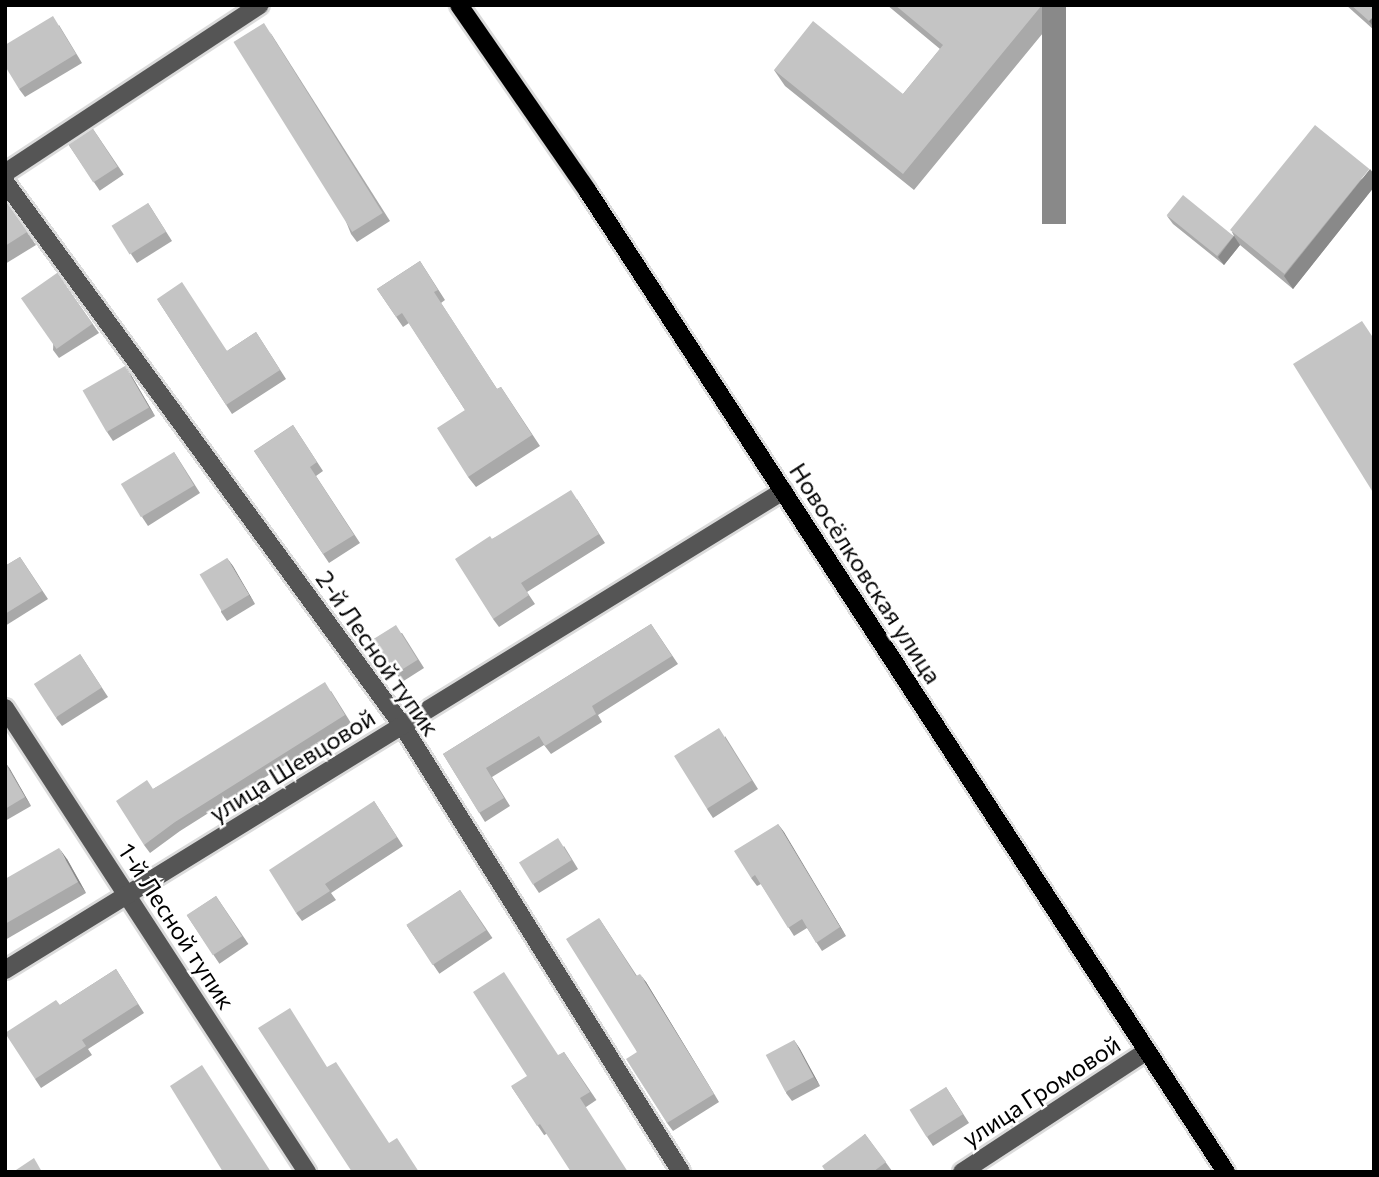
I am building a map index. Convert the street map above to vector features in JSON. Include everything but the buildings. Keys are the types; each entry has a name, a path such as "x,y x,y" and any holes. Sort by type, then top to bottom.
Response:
{"main road":[{"name":"Новосёлковская улица","path":"459,5 587,190 1226,1172"}],"street":[{"path":"5,173 260,5"},
{"name":"2-й Лесной тупик","path":"5,182 402,725 681,1172"},
{"name":"улица Шевцовой","path":"5,970 783,491"},
{"name":"1-й Лесной тупик","path":"5,708 307,1172"},
{"name":"улица Громовой","path":"962,1172 1147,1051"}]}
